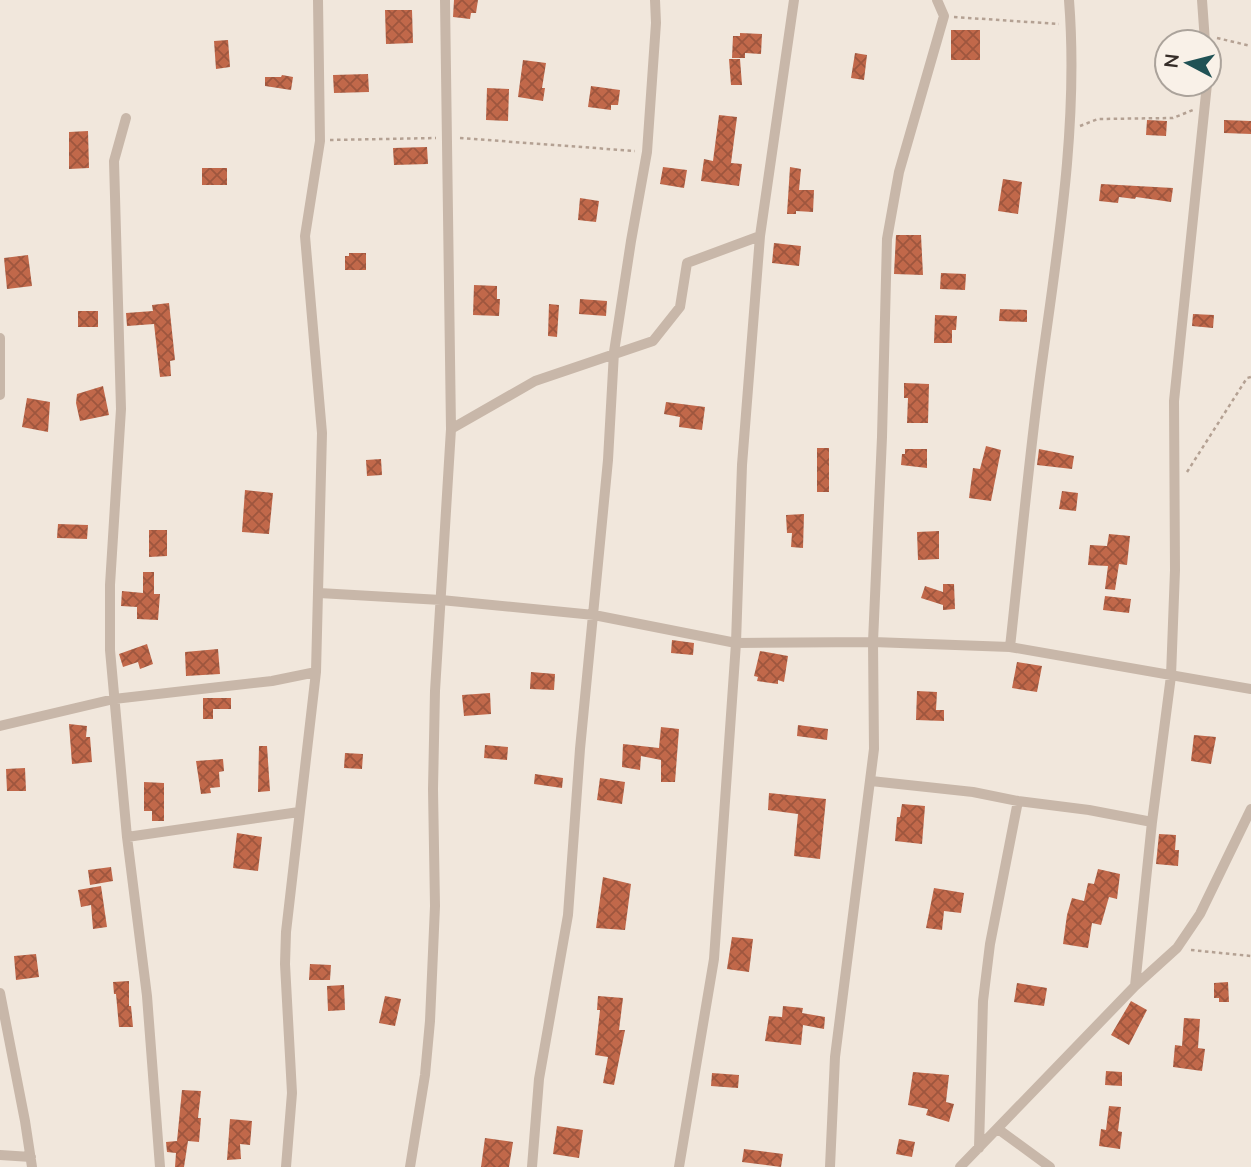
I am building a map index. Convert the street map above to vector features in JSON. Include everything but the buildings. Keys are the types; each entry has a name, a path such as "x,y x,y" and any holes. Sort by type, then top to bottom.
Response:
{"street":[{"path":"286,1167 292,1093 285,964 286,932 316,672 319,593 317,552 322,433 305,236 320,141 318,0"},
{"path":"410,1167 425,1074 430,1021 435,906 433,789 451,429 445,0"},
{"path":"532,1167 538,1079 568,915 614,352 647,152 656,23 655,0"},
{"path":"680,1167 714,959 736,643 742,465 760,236 794,0"},
{"path":"830,1167 835,1057 874,748 873,642 887,239 899,172 944,16 937,0"},
{"path":"1010,647 1032,435 1070,130 1073,58 1069,0"},
{"path":"1202,0 1204,28"},
{"path":"1135,986 1171,676 1175,570 1174,401 1193,233 1196,173 1206,98"},
{"path":"127,118 114,161 121,409 110,585 110,650 127,837 147,996 160,1167"},
{"path":"451,429 535,381 614,352 653,341 680,307 687,262 760,236"},
{"path":"0,338 0,395"},
{"path":"319,593 441,600 594,615 736,643 873,642 1010,647 1251,689"},
{"path":"0,726 114,699 272,681 316,672"},
{"path":"871,780 973,792 1152,822"},
{"path":"979,1148 983,1001 990,944 1018,801"},
{"path":"960,1167 1135,986 1177,948 1200,915 1251,809"},
{"path":"127,837 299,812"},
{"path":"0,993 31,1162 0,1155"},
{"path":"998,1129 1050,1167"}],"path":[{"path":"944,16 1071,24"},
{"path":"1223,42 1251,46"},
{"path":"1070,130 1098,119 1173,118 1206,105"},
{"path":"320,141 448,138 647,152"},
{"path":"1173,494 1247,378 1251,377"},
{"path":"1177,948 1251,956"}]}
